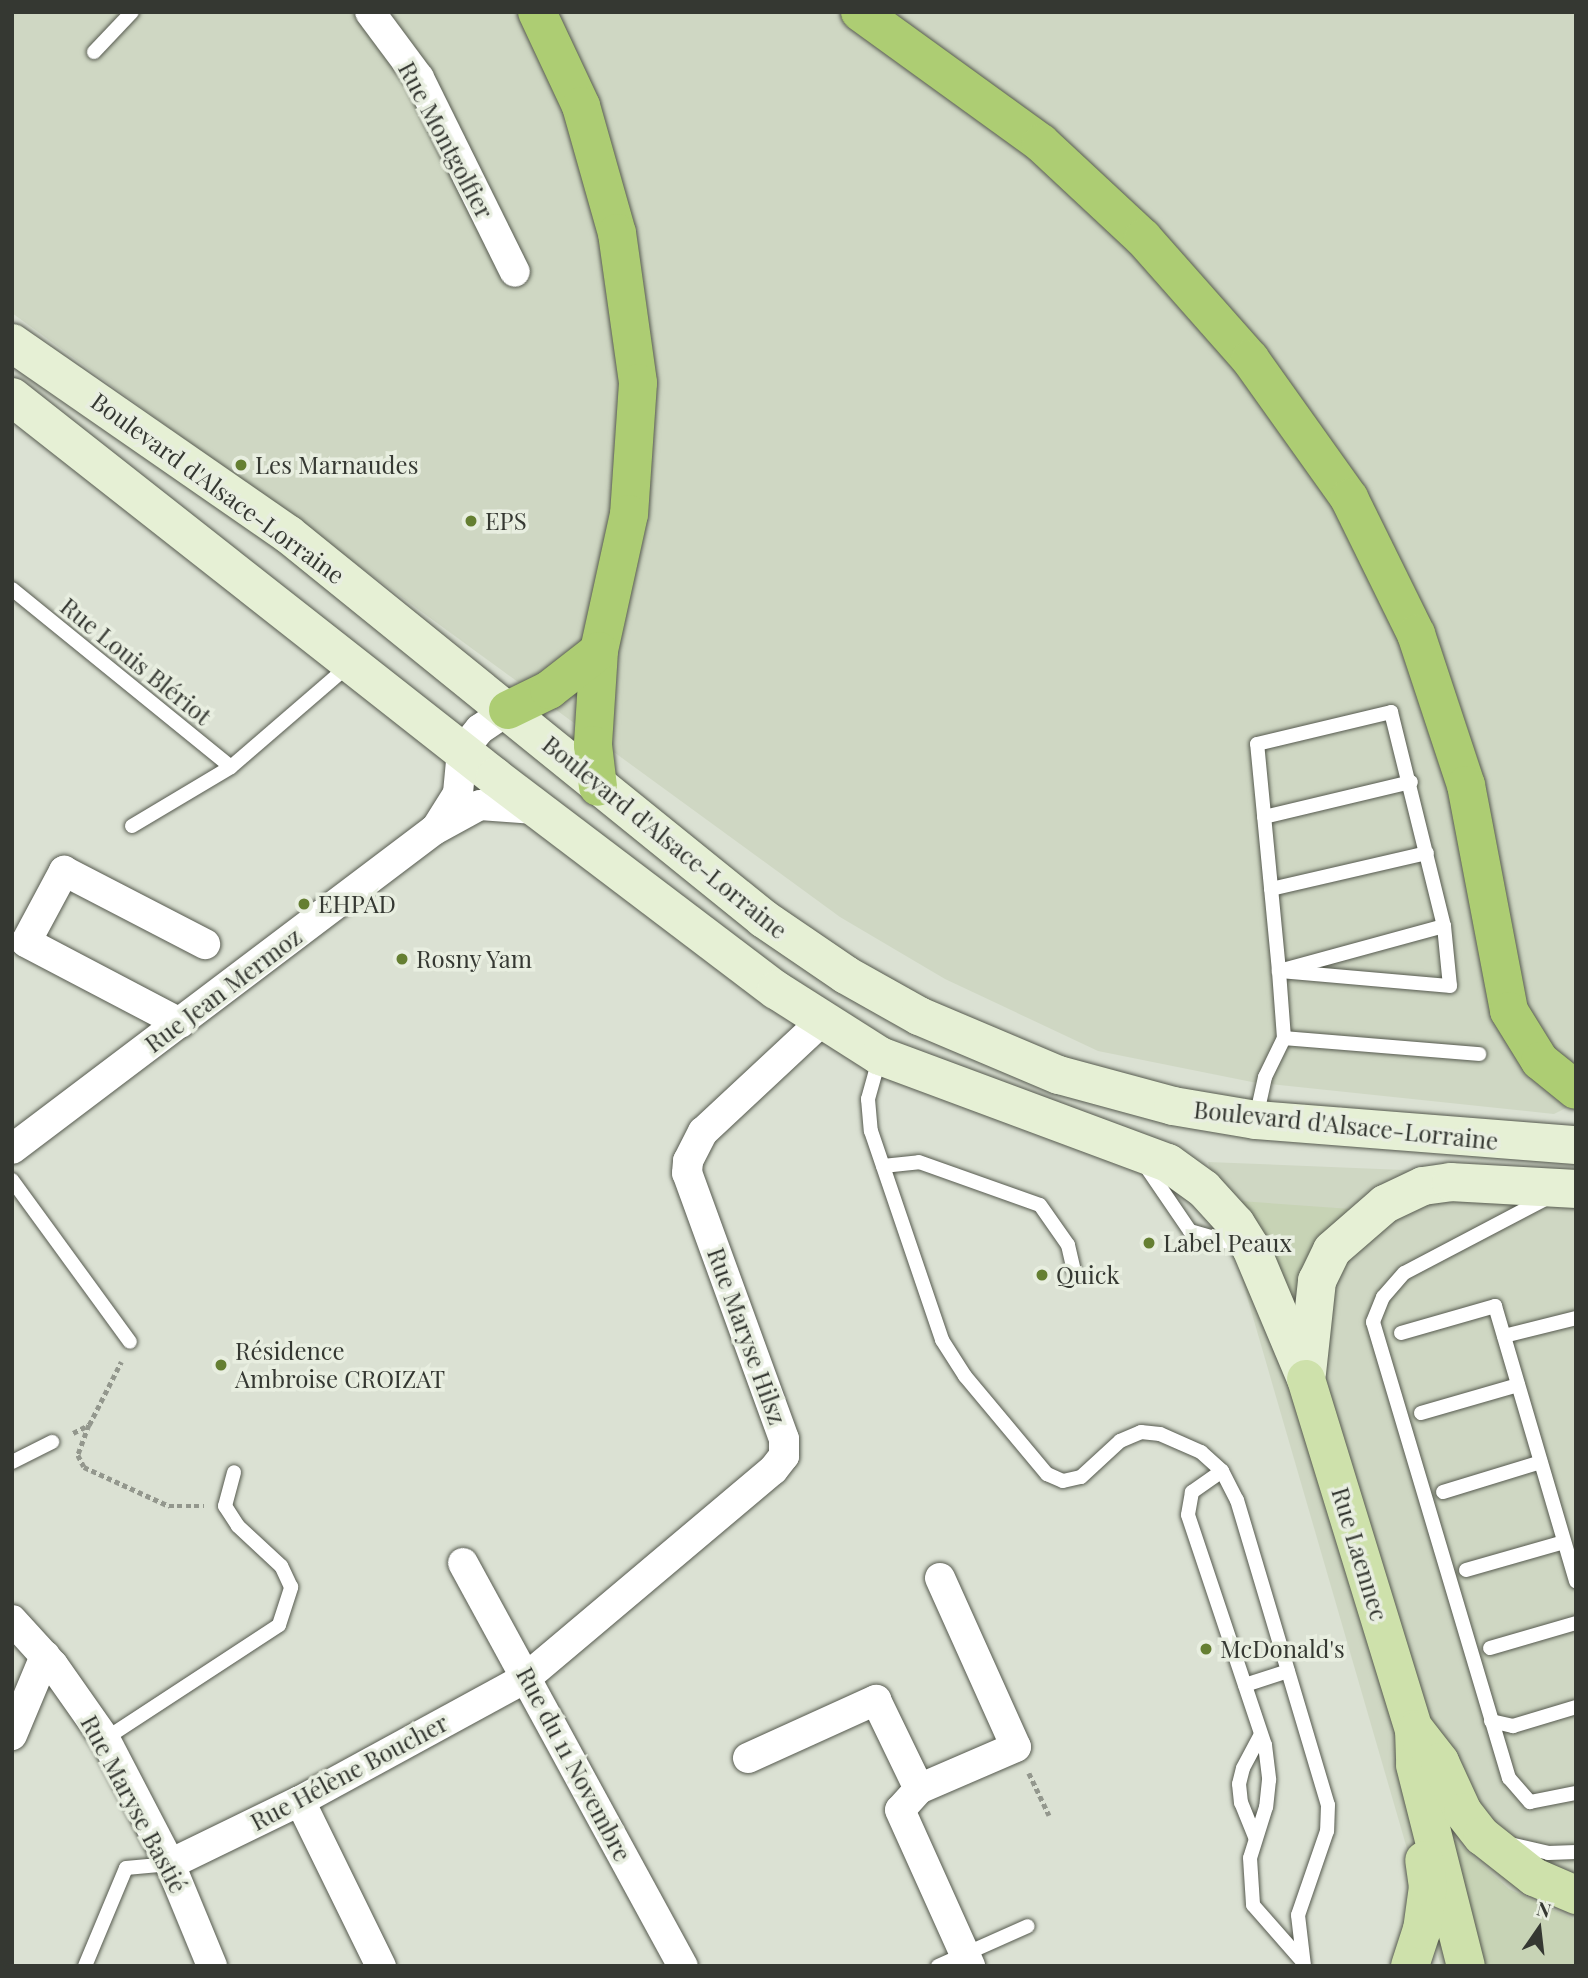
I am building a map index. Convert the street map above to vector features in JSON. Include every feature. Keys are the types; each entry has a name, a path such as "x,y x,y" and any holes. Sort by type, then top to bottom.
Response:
{"highway":[{"path":"537,12 581,106 617,233 638,383 629,514 599,651 593,745 598,787"},
{"path":"860,12 1041,143 1143,237 1250,359 1349,498 1424,660 1466,785 1509,1011 1540,1062 1576,1090"},
{"path":"508,710 549,690 599,651"}],"main road":[{"name":"Boulevard d'Alsace-Lorraine","path":"12,343 288,534 764,919 846,975 919,1016 1059,1075 1173,1106 1256,1120 1576,1145"},
{"name":"Boulevard d'Alsace-Lorraine","path":"13,399 658,904 822,1020 880,1056 1009,1107 1135,1149 1168,1163 1204,1189 1236,1224 1251,1248 1306,1379"},
{"path":"598,787 607,836 658,904"},
{"path":"1306,1379 1317,1280 1332,1250 1351,1229 1385,1205 1423,1186 1451,1182 1572,1188"},
{"name":"Rue Laennec","path":"1306,1379 1414,1729 1415,1765 1466,1966"},
{"path":"1410,1966 1422,1930 1428,1887 1402,1770 1414,1729"},
{"name":"Rue Laennec","path":"1414,1729 1440,1762 1463,1812 1482,1836 1534,1877 1576,1895"}],"street":[{"name":"Rue Montgolfier","path":"370,12 419,78 515,272"},
{"path":"462,751 480,729 508,710"},
{"name":"Rue Jean Mermoz","path":"435,830 458,793 462,751"},
{"name":"Rue Jean Mermoz","path":"12,1149 435,830 480,805 535,809"},
{"path":"180,1023 26,942 64,871 205,944"},
{"name":"Rue Maryse Hilsz","path":"527,1677 773,1470 783,1456 782,1432 687,1173 688,1161 703,1132 822,1020"},
{"name":"Rue du 11 Novembre","path":"463,1563 683,1966"},
{"path":"940,1578 1016,1747 919,1789 900,1810 957,1962"},
{"name":"Rue Maryse Bastié","path":"12,1620 45,1656 105,1739 170,1864 212,1966"},
{"path":"12,1735 45,1656"},
{"name":"Rue Hélène Boucher","path":"170,1864 300,1801 527,1677"},
{"path":"748,1758 877,1700 919,1789"},
{"path":"300,1801 381,1966"}],"lane":[{"path":"94,52 132,12"},
{"name":"Rue Louis Blériot","path":"12,589 231,768"},
{"path":"132,826 231,768 351,663"},
{"path":"1256,1120 1265,1077 1284,1038 1257,744 1391,712 1411,782 1444,926 1450,986 1279,971"},
{"path":"1264,817 1411,782"},
{"path":"1271,889 1427,853"},
{"path":"1279,971 1444,926"},
{"path":"1284,1038 1479,1054"},
{"path":"880,1056 867,1106 883,1166 942,1340 965,1377 1047,1474 1063,1481 1081,1477 1121,1440 1141,1432 1182,1443 1222,1471 1237,1500 1328,1805 1327,1831 1298,1915 1303,1964"},
{"path":"883,1166 919,1162 1040,1205 1068,1245 1074,1270"},
{"path":"12,1180 130,1342"},
{"path":"1572,1188 1404,1273 1383,1297 1373,1322 1509,1778 1530,1802 1576,1793"},
{"path":"1401,1333 1495,1306 1576,1581"},
{"path":"1504,1336 1576,1318"},
{"path":"1421,1413 1518,1385"},
{"path":"12,1462 52,1442"},
{"path":"1443,1492 1541,1462"},
{"path":"1222,1471 1192,1492 1188,1515 1261,1734 1269,1780 1266,1807 1250,1858 1253,1905 1303,1964"},
{"path":"105,1739 279,1625 291,1587 281,1566 239,1526 225,1506 234,1472"},
{"path":"1466,1570 1564,1542"},
{"path":"1490,1648 1576,1623"},
{"path":"1245,1685 1288,1671"},
{"path":"1491,1721 1513,1726 1576,1707"},
{"path":"1255,1837 1241,1803 1239,1784 1261,1734"},
{"path":"1482,1836 1548,1853 1576,1852"},
{"path":"85,1966 126,1868 170,1864"},
{"path":"957,1962 1028,1926"}],"path":[{"path":"130,1342 89,1425 78,1455 84,1467 169,1506 225,1506"},
{"path":"52,1442 89,1425"},
{"path":"1016,1747 1049,1815"}],"shaded area":[{"path":"12,12 1576,12 1576,1103 1554,1114 1252,1082 1098,1051 945,979 840,917 12,313"},
{"path":"1208,1162 1576,1177 1576,1966 1441,1966"},
{"path":"1240,1201 1351,1209 1301,1279 1291,1304"},
{"path":"1447,1833 1509,1889 1576,1920 1576,1965 1472,1966"}],"place":[{"name":"Les Marnaudes","path":"241,465"},
{"name":"EPS","path":"471,521"},
{"name":"EHPAD","path":"304,904"},
{"name":"Rosny Yam","path":"402,959"},
{"name":"Label Peaux","path":"1149,1243"},
{"name":"Quick","path":"1042,1275"},
{"name":"Résidence Ambroise CROIZAT","path":"221,1365"},
{"name":"McDonald's","path":"1206,1649"}]}
